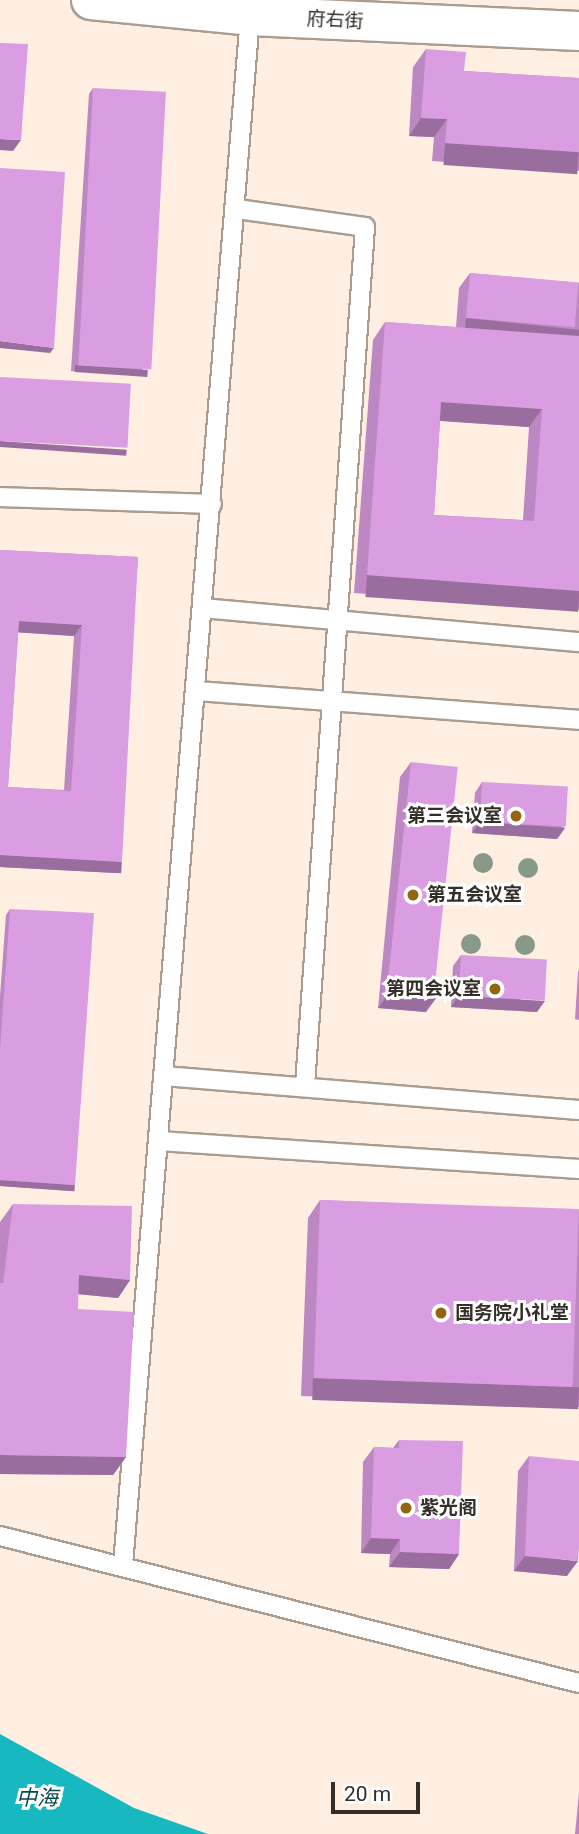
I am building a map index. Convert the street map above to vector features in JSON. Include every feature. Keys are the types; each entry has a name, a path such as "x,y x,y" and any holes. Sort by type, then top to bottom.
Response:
{"main road":[{"name":"府右街","path":"91,0 250,16 579,31"}],"lane":[{"path":"123,1565 237,209 250,16"},
{"path":"237,209 365,228 305,1086"},
{"path":"0,497 212,504"},
{"path":"203,608 579,642"},
{"path":"197,691 579,720"},
{"path":"164,1076 579,1110"},
{"path":"159,1141 579,1169"},
{"path":"0,1536 123,1565 579,1683"}],"water":[{"name":"中海","path":"0,1734 134,1808 208,1834 0,1834"}],"building":[{"path":"0,43 28,44 21,140 0,139"},
{"path":"426,49 466,52 464,71 579,78 579,152 445,143 447,119 421,118"},
{"path":"93,88 166,92 151,369 78,366"},
{"path":"0,168 65,172 54,348 0,341"},
{"path":"470,273 579,282 575,327 466,318"},
{"path":"385,322 579,336 579,591 367,575","holes":["441,402 542,409 534,521 434,515"]},
{"path":"0,377 131,384 127,448 0,441"},
{"path":"0,550 138,557 122,862 0,855","holes":["19,621 82,625 71,791 8,787"]},
{"name":"第五会议室","path":"411,762 458,767 433,998 387,993"},
{"name":"第三会议室","path":"482,782 568,787 566,826 480,822"},
{"path":"10,909 94,913 75,1185 0,1180 0,1049"},
{"name":"第四会议室","path":"461,955 547,960 545,1000 459,996"},
{"name":"国务院小礼堂","path":"320,1200 579,1209 573,1387 314,1378"},
{"path":"13,1204 132,1206 130,1280 79,1275 78,1309 134,1312 126,1457 0,1455 0,1283 3,1283"},
{"name":"紫光阁","path":"399,1440 463,1441 459,1554 400,1552 400,1539 371,1538 374,1447 399,1448"},
{"path":"529,1456 579,1461 578,1561 525,1556"}],"place":[{"name":"第三会议室","path":"516,816"},
{"name":"第五会议室","path":"413,895"},
{"name":"第四会议室","path":"495,989"},
{"name":"国务院小礼堂","path":"441,1313"},
{"name":"紫光阁","path":"406,1508"}]}
